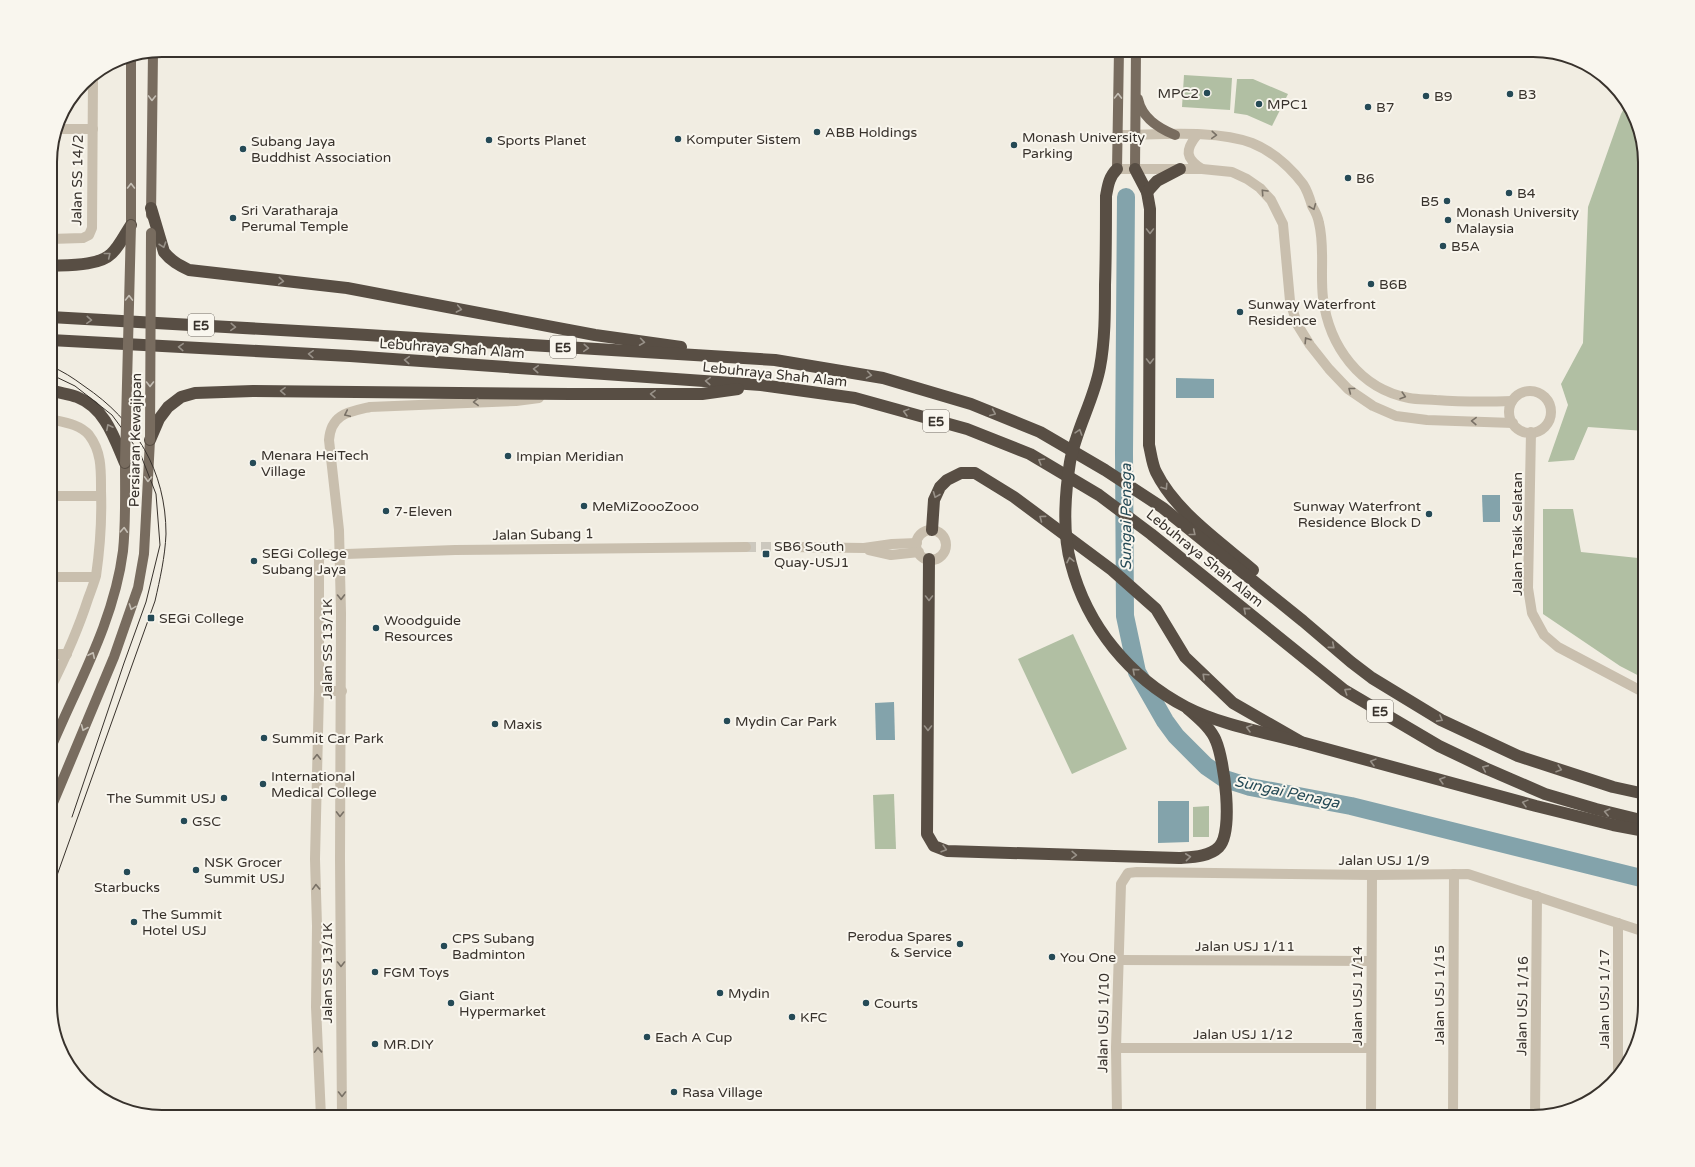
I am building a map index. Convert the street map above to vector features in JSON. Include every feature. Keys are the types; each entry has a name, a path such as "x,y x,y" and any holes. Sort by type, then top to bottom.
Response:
{"highway":[{"path":"929,560 927,834 934,846 948,851 1178,858 1198,856 1212,852 1220,845 1224,833 1228,810 1222,760 1216,740 1206,726 1186,707 1150,684 1125,662 1105,639 1089,612 1079,589 1071,564 1066,539 1066,513 1070,461 1100,368 1105,336 1106,196 1108,182 1112,174 1117,169"},
{"path":"1134,169 1147,192 1150,209 1149,445 1155,470 1165,488 1183,511 1257,574 1303,621"},
{"path":"1147,192 1157,180 1180,169"},
{"path":"151,208 164,252 177,264 189,270 347,288 595,335 775,360"},
{"path":"57,266 73,265 101,260 111,254 131,225"},
{"name":"Lebuhraya Shah Alam","path":"57,317 775,360 883,378 972,404 1040,432 1105,470 1163,508 1303,621 1351,662 1372,678 1441,720 1518,756 1613,786 1638,792"},
{"name":"Lebuhraya Shah Alam","path":"57,340 350,356 761,385 854,398 967,429 1030,454 1098,495 1151,534 1344,690 1439,746 1545,794 1638,819"},
{"path":"150,440 159,419 168,407 181,396 195,393 253,391 702,394 761,385"},
{"path":"57,392 78,397 97,409 107,422 125,462"},
{"path":"932,530 934,500 940,487 947,480 961,473 974,473 1014,497 1112,570 1156,609 1185,658 1233,703 1300,742"},
{"path":"1186,707 1221,720 1300,742 1536,806 1638,830"}],"main road":[{"path":"1117,169 1119,57"},
{"path":"1134,169 1136,57"},
{"name":"Persiaran Kewajipan","path":"57,793 114,658 138,588 144,554 150,440 153,58"},
{"name":"Persiaran Kewajipan","path":"57,734 95,649 109,612 123,550 131,225 131,62"},
{"path":"1135,84 1140,108 1148,119 1161,129 1175,135"}],"street":[{"name":"Jalan SS 14/2","path":"57,239 83,238 89,235 92,228 93,83"},
{"path":"63,129 93,129"},
{"path":"1117,135 1197,135 1230,137 1252,143 1268,151 1284,162 1304,185 1319,222 1322,244 1323,297 1328,322 1334,339 1345,358 1364,377 1386,391 1409,398 1476,403 1512,401"},
{"path":"1197,135 1190,144 1188,154 1192,163 1202,169"},
{"path":"1117,169 1202,169 1232,172 1260,188 1271,200 1283,224 1290,301 1297,324 1310,345 1329,369 1348,389 1373,406 1396,416 1427,420 1513,423"},
{"path":"1522,392 1537,392 1548,401 1550,408 1548,421 1538,431 1524,431 1513,423 1509,412 1512,401 1522,392"},
{"name":"Jalan SS 13/1K","path":"342,1110 340,851 342,691 340,555 335,487 329,440 330,430 337,419 349,412 370,407 516,401 570,394"},
{"path":"57,421 77,426 88,434 97,448 100,458 101,496 100,535 95,577 83,614 57,675"},
{"name":"Jalan Tasik Selatan","path":"1531,432 1528,588 1532,613 1544,635 1558,647 1638,689"},
{"path":"57,496 101,496"},
{"path":"932,530 943,536 946,547 940,557 929,560 925,558 918,548 918,539 924,532 932,530"},
{"name":"Jalan Subang 1","path":"319,555 455,550 746,547"},
{"path":"787,547 864,548 892,555 918,548"},
{"name":"Jalan SS 13/1K","path":"319,555 319,691 315,859 317,926 316,1007 321,1110"},
{"path":"57,577 95,577"},
{"path":"57,654 67,654"},
{"path":"319,691 342,691"},
{"name":"Jalan USJ 1/9","path":"1121,884 1128,873 1137,872 1372,875 1468,874 1638,930"},
{"name":"Jalan USJ 1/15","path":"1453,1110 1454,874"},
{"name":"Jalan USJ 1/14","path":"1370,1110 1372,875"},
{"name":"Jalan USJ 1/10","path":"1118,1110 1116,1048 1121,884"},
{"name":"Jalan USJ 1/16","path":"1535,1110 1537,896"},
{"name":"Jalan USJ 1/17","path":"1618,923 1618,1066"},
{"name":"Jalan USJ 1/11","path":"1118,960 1371,960"},
{"name":"Jalan USJ 1/12","path":"1116,1048 1371,1048"}],"green space":[{"name":"MPC2","path":"1184,75 1232,78 1230,110 1182,107"},
{"name":"MPC1","path":"1237,79 1253,79 1288,94 1272,126 1247,115 1234,113"},
{"path":"1624,109 1630,122 1637,149 1638,162 1638,431 1588,427 1574,460 1548,462 1568,405 1561,384 1583,343 1588,207"},
{"path":"1543,509 1573,509 1581,552 1638,558 1638,675 1620,666 1543,614"},
{"path":"1073,634 1127,749 1072,774 1018,659"},
{"path":"894,794 896,849 875,849 873,795"},
{"path":"1209,806 1209,837 1193,837 1193,807"}],"water":[{"path":"1176,378 1214,379 1214,398 1176,398"},
{"path":"1482,495 1500,495 1500,522 1483,522"},
{"path":"894,702 895,740 876,740 875,703"},
{"path":"1158,801 1189,801 1189,842 1158,843"}],"waterway":[{"name":"Sungai Penaga","path":"1126,197 1124,453 1125,616 1137,672 1165,721 1176,736 1206,766 1225,779 1250,787 1351,806 1638,877"}],"tunnel":[{"path":"746,547 787,547"}],"tram line":[{"path":"57,369 72,377 102,400 119,415 133,432 154,469 165,511 166,534 163,560 155,601 57,875"},
{"path":"57,377 75,386 112,415 140,453 156,494 160,545 146,602 72,817"}],"place":[{"name":"MPC2","path":"1207,93"},
{"name":"B3","path":"1510,94"},
{"name":"B9","path":"1426,96"},
{"name":"MPC1","path":"1259,104"},
{"name":"B7","path":"1368,107"},
{"name":"ABB Holdings","path":"817,132"},
{"name":"Komputer Sistem","path":"678,139"},
{"name":"Sports Planet","path":"489,140"},
{"name":"Monash University Parking","path":"1014,145"},
{"name":"Subang Jaya Buddhist Association","path":"243,149"},
{"name":"B6","path":"1348,178"},
{"name":"B4","path":"1509,193"},
{"name":"B5","path":"1447,201"},
{"name":"Sri Varatharaja Perumal Temple","path":"233,218"},
{"name":"Monash University Malaysia","path":"1448,220"},
{"name":"B5A","path":"1443,246"},
{"name":"B6B","path":"1371,284"},
{"name":"Sunway Waterfront Residence","path":"1240,312"},
{"name":"Impian Meridian","path":"508,456"},
{"name":"Menara HeiTech Village","path":"253,463"},
{"name":"MeMiZoooZooo","path":"584,506"},
{"name":"7-Eleven","path":"386,511"},
{"name":"Sunway Waterfront Residence Block D","path":"1429,514"},
{"name":"SB6 South Quay-USJ1","path":"766,554"},
{"name":"SEGi College Subang Jaya","path":"254,561"},
{"name":"SEGi College","path":"151,618"},
{"name":"Woodguide Resources","path":"376,628"},
{"name":"Mydin Car Park","path":"727,721"},
{"name":"Maxis","path":"495,724"},
{"name":"Summit Car Park","path":"264,738"},
{"name":"International Medical College","path":"263,784"},
{"name":"The Summit USJ","path":"224,798"},
{"name":"GSC","path":"184,821"},
{"name":"NSK Grocer Summit USJ","path":"196,870"},
{"name":"Starbucks","path":"127,872"},
{"name":"The Summit Hotel USJ","path":"134,922"},
{"name":"Perodua Spares & Service","path":"960,944"},
{"name":"CPS Subang Badminton","path":"444,946"},
{"name":"You One","path":"1052,957"},
{"name":"FGM Toys","path":"375,972"},
{"name":"Mydin","path":"720,993"},
{"name":"Giant Hypermarket","path":"451,1003"},
{"name":"Courts","path":"866,1003"},
{"name":"KFC","path":"792,1017"},
{"name":"Each A Cup","path":"647,1037"},
{"name":"MR.DIY","path":"375,1044"},
{"name":"Rasa Village","path":"674,1092"}]}
